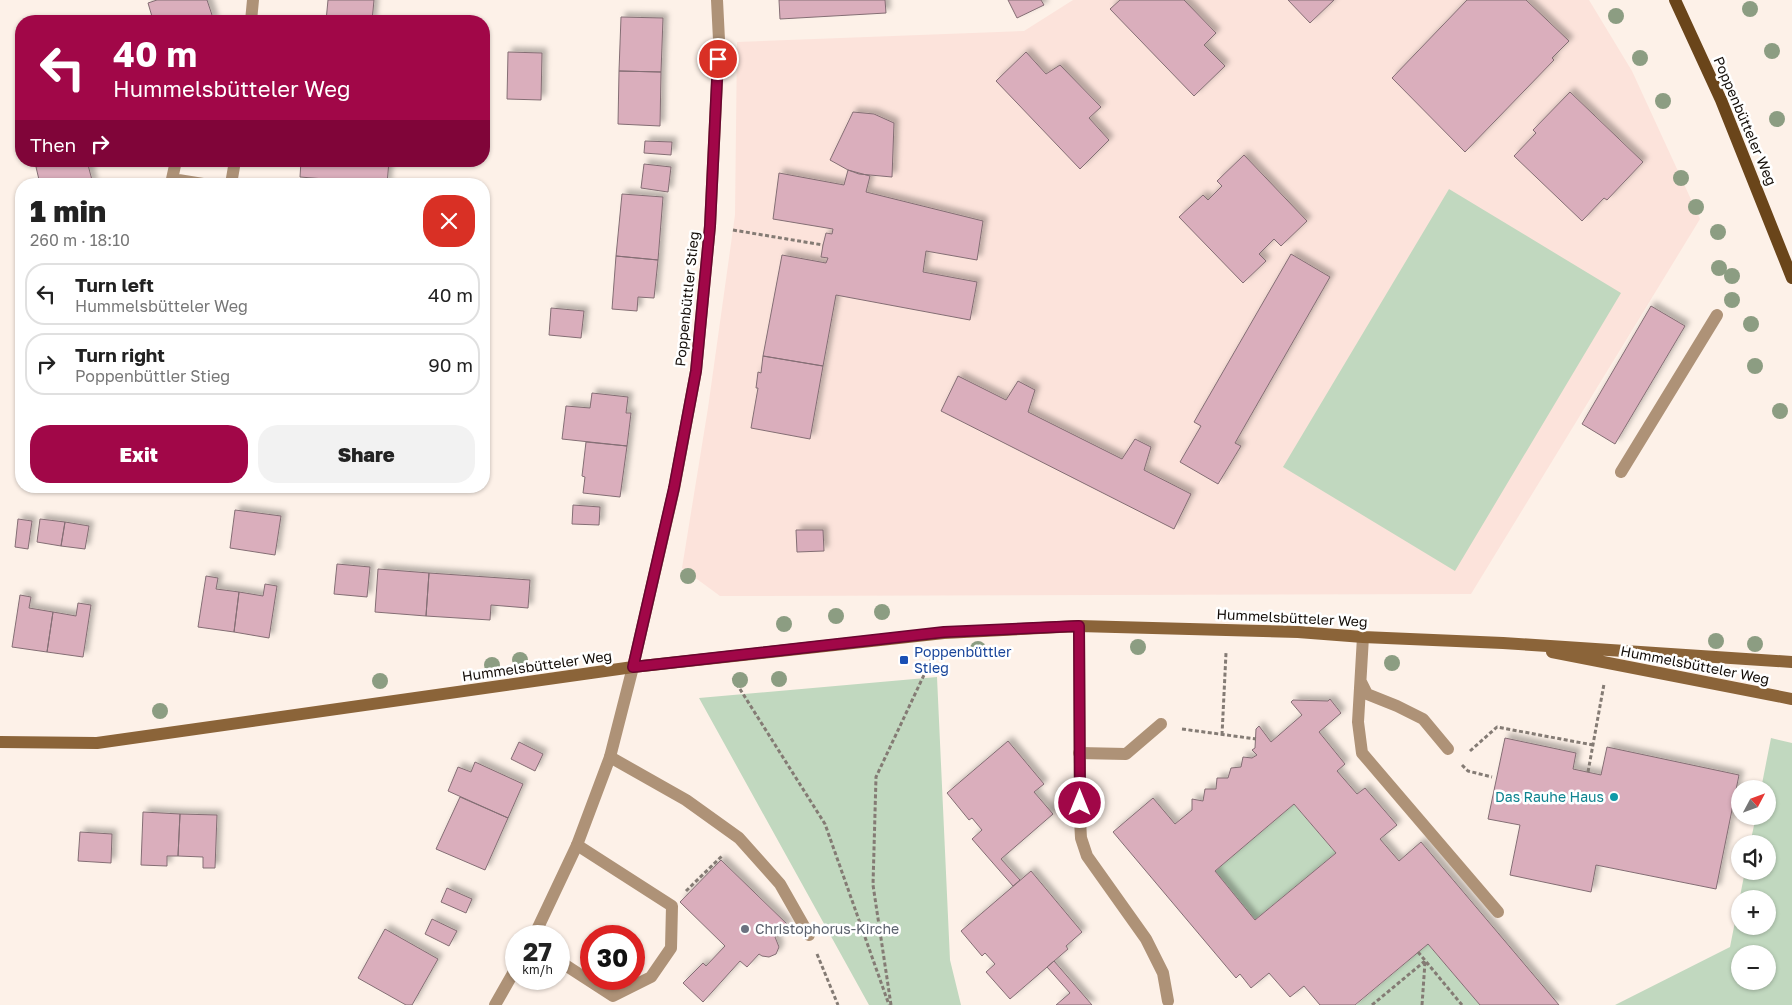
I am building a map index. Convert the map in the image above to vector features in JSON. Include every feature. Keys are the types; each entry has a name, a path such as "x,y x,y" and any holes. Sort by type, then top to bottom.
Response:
{"main road":[{"name":"Poppenbütteler Weg","path":"1675,2 1721,100 1792,278"}],"street":[{"path":"251,15 252,0"},
{"name":"Poppenbüttler Stieg","path":"539,925 577,845 610,757 633,667 674,488 696,371 710,226 719,50 717,0"},
{"path":"1621,472 1717,315"},
{"path":"1079,626 1079,754 1082,838 1087,856 1146,939 1163,973 1168,1001"},
{"name":"Hummelsbütteler Weg","path":"0,742 97,743 633,667 944,632 1079,626 1298,632 1792,662"},
{"path":"1363,637 1358,722 1362,753 1498,912"},
{"name":"Hummelsbütteler Weg","path":"1503,643 1792,699"},
{"path":"1779,660 1792,655"},
{"path":"1361,682 1367,694 1423,719 1448,749"},
{"path":"1079,754 1126,754 1161,724"},
{"path":"610,757 686,800 739,838 780,884 809,935"},
{"path":"570,968 613,996 651,978 671,948 672,906 577,845"},
{"path":"495,1005 505,987"}],"path":[{"path":"710,226 823,245"},
{"path":"1222,735 1228,630"},
{"path":"890,1005 873,886 876,777 944,632"},
{"path":"720,657 825,824 890,1005"},
{"path":"1588,772 1608,663"},
{"path":"1161,724 1189,731 1256,739"},
{"path":"1458,761 1497,727 1593,745"},
{"path":"1448,749 1468,771 1492,777"},
{"path":"672,906 739,838"},
{"path":"809,935 838,1005"},
{"path":"1418,952 1462,1005"},
{"path":"1372,1005 1425,961"},
{"path":"1422,1005 1425,961"}],"shaded area":[{"path":"1073,0 1589,0 1632,71 1700,219 1471,594 720,596 682,568 708,408 735,215 737,42 1024,31"}],"green space":[{"path":"1449,189 1621,293 1455,571 1283,467"},
{"path":"937,677 950,960 961,1005 869,1005 699,698"},
{"path":"1771,738 1792,743 1792,1005 1615,1005 1730,947 1732,935 1776,935 1776,890 1741,890 1743,880 1776,880 1776,835 1752,835 1754,825 1776,825 1776,780 1763,780"},
{"path":"1294,804 1336,853 1255,920 1215,871"},
{"path":"1428,944 1480,1005 1356,1005"}],"building":[{"path":"157,0 207,0 212,15 152,15 148,3"},
{"path":"328,0 374,0 373,15 327,15"},
{"path":"779,0 885,0 886,13 780,19"},
{"path":"1008,0 1041,0 1044,5 1017,18"},
{"path":"1120,0 1184,0 1216,33 1204,45 1225,66 1194,96 1110,9"},
{"path":"1288,0 1334,0 1310,23"},
{"path":"1467,0 1526,0 1569,41 1552,58 1554,60 1465,152 1392,78"},
{"path":"621,17 663,18 661,72 619,71"},
{"path":"508,52 542,53 541,100 507,99"},
{"path":"1026,52 1046,74 1060,65 1101,107 1089,118 1109,140 1080,169 996,81"},
{"path":"619,71 661,72 660,126 618,124"},
{"path":"1570,92 1643,162 1607,200 1604,198 1582,221 1514,156 1536,133 1533,130"},
{"path":"853,112 874,114 894,123 892,177 859,174 830,160"},
{"path":"645,141 672,142 671,155 644,153"},
{"path":"1244,155 1307,221 1281,246 1274,239 1259,254 1266,261 1243,283 1179,217 1203,195 1208,200 1222,186 1217,181"},
{"path":"644,164 671,167 668,192 641,188"},
{"path":"36,167 89,167 91,178 39,178"},
{"path":"301,167 388,167 388,178 300,177"},
{"path":"848,170 870,176 866,192 983,221 977,260 926,251 923,272 977,282 970,320 836,295 823,366 763,356 782,255 826,263 828,258 821,257 823,245 826,233 832,234 833,229 773,219 779,173 844,185"},
{"path":"622,194 663,197 658,260 616,256"},
{"path":"1291,254 1330,277 1235,443 1241,446 1218,484 1180,462 1201,426 1194,422"},
{"path":"616,256 658,260 654,298 638,297 637,311 612,309"},
{"path":"1651,306 1685,326 1615,444 1582,424"},
{"path":"551,308 584,311 581,338 549,335"},
{"path":"763,356 823,366 810,439 751,428 758,388 756,388 758,372 761,373"},
{"path":"958,376 1006,400 1018,381 1035,390 1028,412 1122,459 1135,439 1151,447 1144,470 1191,494 1174,529 941,411"},
{"path":"592,393 628,397 626,413 631,413 627,446 562,439 566,406 590,408"},
{"path":"586,442 627,446 620,497 583,493 585,477 582,476"},
{"path":"573,505 600,507 599,525 572,524"},
{"path":"235,510 281,516 275,555 230,548"},
{"path":"18,519 32,521 28,549 15,547"},
{"path":"40,519 65,522 61,546 37,542"},
{"path":"65,522 89,526 85,549 61,546"},
{"path":"796,530 823,530 824,551 797,552"},
{"path":"337,564 370,567 367,597 334,594"},
{"path":"378,569 429,573 426,616 375,612"},
{"path":"429,573 530,580 528,608 491,605 490,620 426,616"},
{"path":"206,576 218,578 216,589 239,592 234,632 198,627"},
{"path":"265,584 277,586 269,638 234,632 239,592 263,596"},
{"path":"20,595 31,597 29,608 53,612 47,652 12,647"},
{"path":"78,603 91,605 83,657 47,652 53,612 76,616"},
{"path":"1330,699 1341,713 1319,732 1345,764 1337,771 1357,794 1365,788 1397,825 1380,839 1399,861 1421,842 1559,1005 1480,1005 1428,944 1355,1005 1320,1005 1304,986 1290,997 1269,973 1251,988 1240,974 1236,978 1113,832 1153,798 1175,824 1192,810 1192,799 1203,801 1205,789 1216,789 1217,778 1228,778 1231,768 1241,767 1243,757 1252,758 1257,755 1252,750 1255,748 1256,729 1259,726 1271,742 1302,715 1291,702 1293,700 1328,701","holes":["1294,804 1336,853 1255,920 1215,871"]},
{"name":"Das Rauhe Haus","path":"1505,738 1576,753 1573,769 1601,775 1607,747 1739,775 1738,780 1731,780 1731,815 1716,889 1596,865 1591,892 1510,875 1520,825 1488,819"},
{"path":"1008,741 1044,784 1034,792 1053,814 1001,859 1020,880 1013,886 972,839 982,830 972,818 969,820 947,793"},
{"path":"519,742 543,754 535,771 511,759"},
{"path":"475,762 523,784 508,818 448,791 458,767 471,772"},
{"path":"460,797 508,818 485,870 436,849"},
{"path":"143,812 180,814 178,856 167,856 167,866 141,865"},
{"path":"180,814 217,815 215,868 203,868 203,857 178,856"},
{"path":"80,832 112,834 111,863 78,861"},
{"name":"Christophorus-Kirche","path":"721,860 788,925 775,937 779,947 776,954 769,957 759,954 747,967 740,961 703,1002 683,983 703,963 706,966 725,946 680,902"},
{"path":"1031,871 1082,932 1066,946 1068,949 1010,999 986,972 995,964 985,953 982,956 961,931"},
{"path":"447,888 472,899 466,913 441,902"},
{"path":"432,919 457,931 449,946 425,934"},
{"path":"385,929 438,959 412,1005 406,1005 358,978"},
{"path":"1054,961 1092,1005 1056,1005 1070,993 1047,967"}],"place":[{"name":"Poppenbüttler Stieg","path":"904,660"},
{"name":"Das Rauhe Haus","path":"1614,797"},
{"name":"Christophorus-Kirche","path":"745,929"}],"route":[{"path":"718,59 710,226 696,371 674,488 633,667 944,632 1079,626 1080,803"}]}
